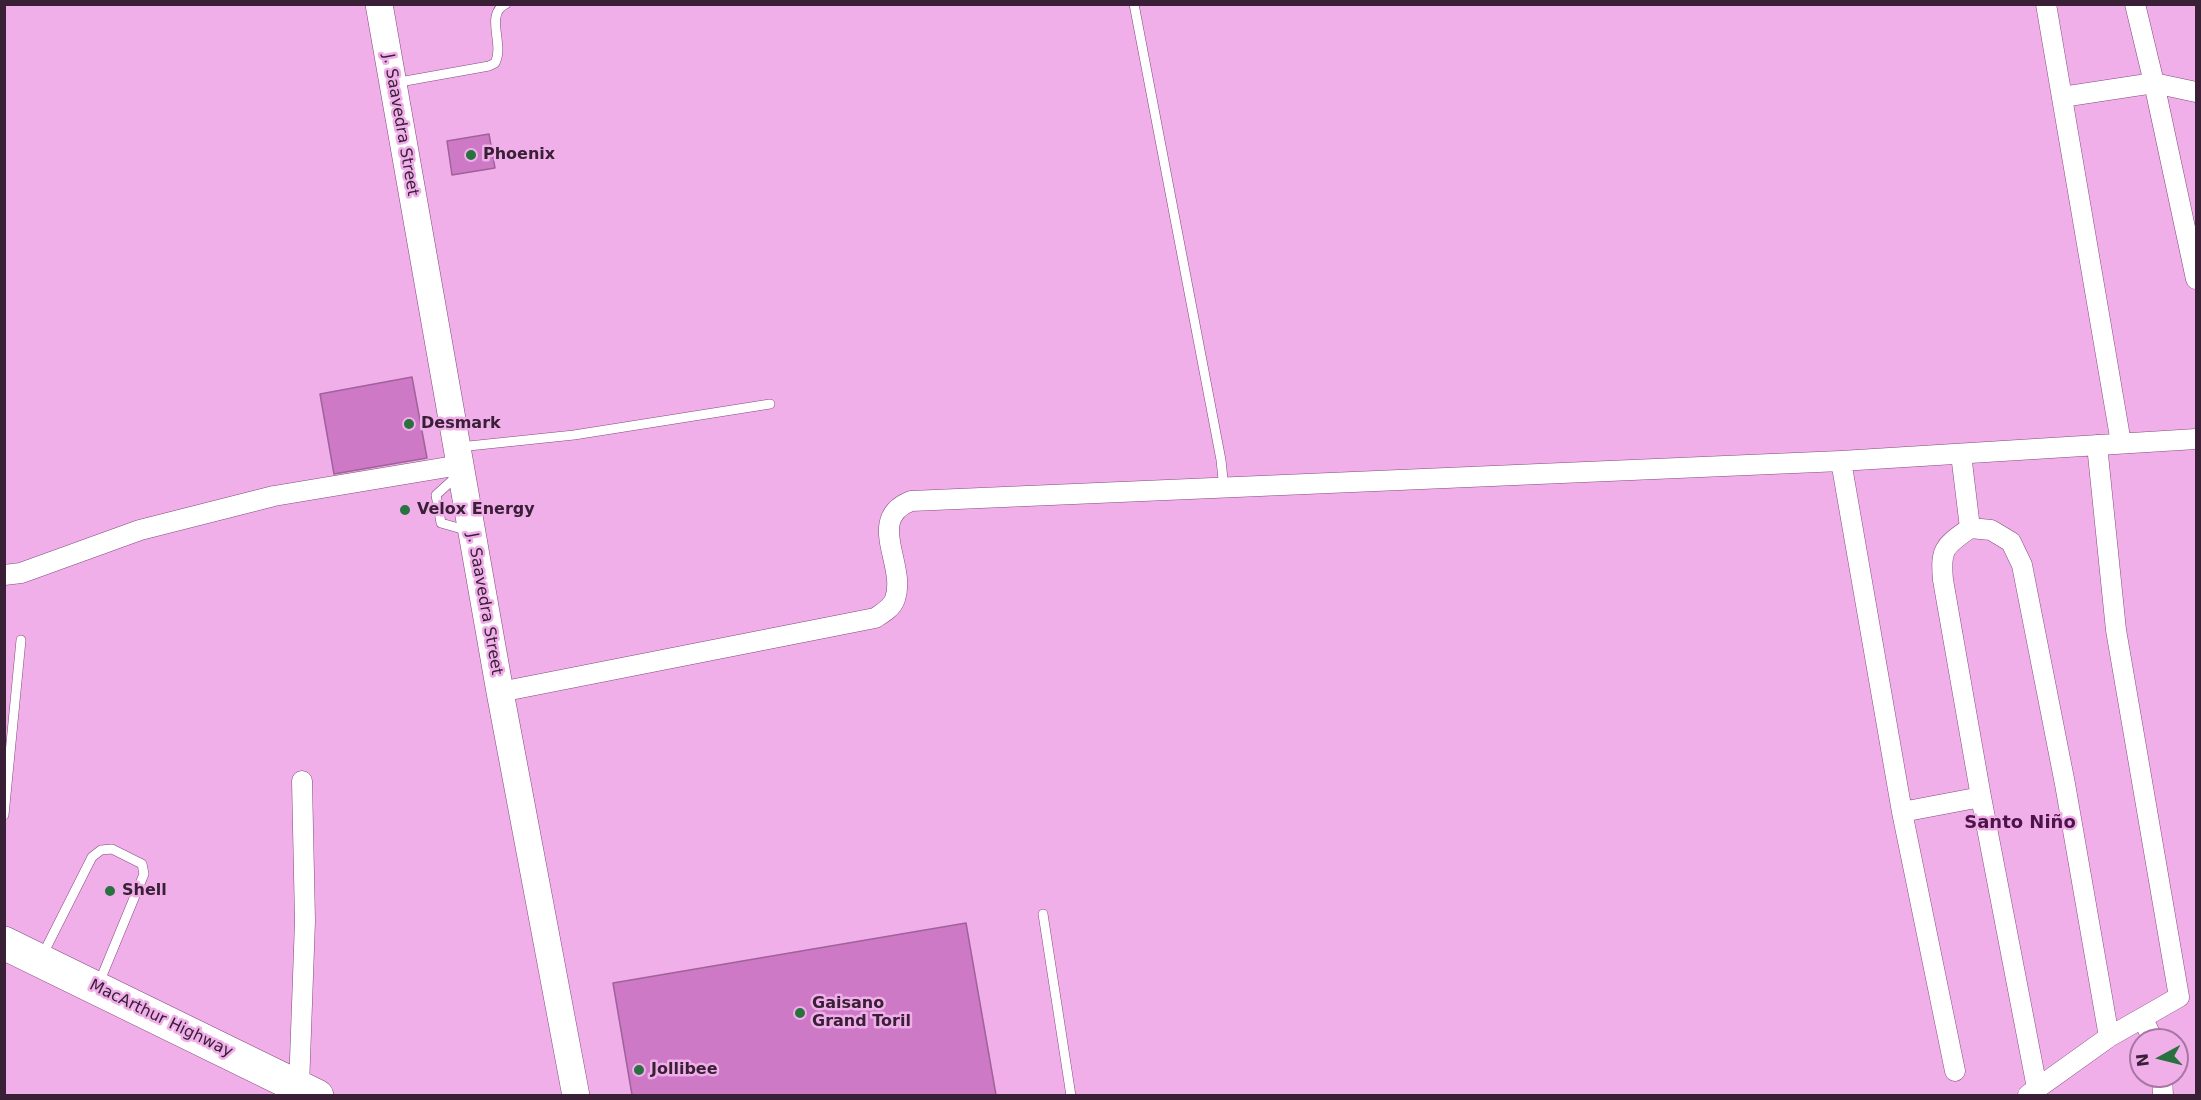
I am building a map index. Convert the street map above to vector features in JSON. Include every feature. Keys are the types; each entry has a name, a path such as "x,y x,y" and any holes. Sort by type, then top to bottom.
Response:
{"highway":[{"name":"MacArthur Highway","path":"4,943 308,1091"}],"main road":[{"name":"J. Saavedra Street","path":"380,4 471,532 576,1095"}],"street":[{"path":"2046,4 2121,443"},
{"path":"2135,4 2196,279"},
{"path":"2062,97 2154,83 2196,92"},
{"path":"500,692 875,618 887,611 895,599 897,582 889,526 892,514 900,505 911,501 1841,461 2196,439"},
{"path":"2097,445 2116,630 2179,997"},
{"path":"1961,454 1970,528"},
{"path":"1841,461 1902,812 1955,1071"},
{"path":"4,575 30,570 141,530 274,496 459,462"},
{"path":"2109,1037 2065,784 2022,565 2011,542 1991,530 1970,528 1950,542 1941,559 1943,580 2032,1092 2109,1037 2196,987"},
{"path":"302,781 308,1091"},
{"path":"1902,812 1981,797"},
{"path":"2143,1019 2147,1028"}],"lane":[{"path":"393,83 495,63 499,47 495,14 506,4"},
{"path":"1134,4 1221,460 1224,489"},
{"path":"459,462 574,435 770,404"},
{"path":"4,815 21,640"},
{"path":"40,960 92,857 96,853 112,849 138,861 142,864 144,874 97,988"},
{"path":"1043,914 1071,1095"}],"building":[{"name":"Phoenix","path":"489,134 495,168 452,175 447,141"},
{"path":"412,377 427,458 334,474 320,394"},
{"name":"Gaisano Grand Toril","path":"966,923 996,1095 632,1095 613,983"}],"place":[{"name":"Phoenix","path":"471,155"},
{"name":"Desmark","path":"409,424"},
{"name":"Velox Energy","path":"405,510"},
{"name":"Shell","path":"110,891"},
{"name":"Gaisano Grand Toril","path":"800,1013"},
{"name":"Jollibee","path":"639,1070"}],"district":[{"name":"Santo Niño","path":"2020,823"}]}
